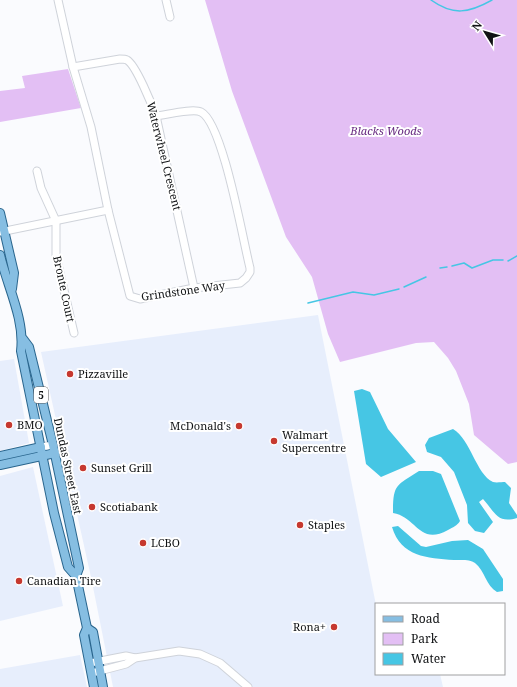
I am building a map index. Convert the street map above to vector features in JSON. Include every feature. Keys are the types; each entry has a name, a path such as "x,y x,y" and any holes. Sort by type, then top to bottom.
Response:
{"main road":[{"name":"Dundas Street East","path":"0,213 2,232 14,273 11,290"},
{"name":"Dundas Street East","path":"0,255 4,274 11,290 23,339 29,347 55,453 79,568 76,576"},
{"name":"Dundas Street East","path":"23,339 21,351 54,513 68,567 76,576 87,628 84,636 90,663 103,687"},
{"path":"0,465 42,451"},
{"path":"0,456 42,451 55,453"},
{"name":"Dundas Street East","path":"87,628 93,632 99,662 94,687"}],"street":[{"name":"Grindstone Way","path":"58,0 72,67 91,127 108,210 130,296 140,299 194,288 240,283 250,272 250,268 222,147 206,116 201,112 194,111 156,116"},
{"path":"166,0 170,17"},
{"name":"Waterwheel Crescent","path":"72,67 120,58 127,60 132,65 150,99 156,116 194,288"},
{"path":"37,171 41,188 56,221"},
{"path":"2,232 108,210"},
{"name":"Bronte Court","path":"56,221 56,256 74,333"},
{"path":"42,451 53,445"},
{"path":"90,663 126,656 135,658 179,651 200,654 220,663 248,687"},
{"path":"96,672 126,664 135,658"}],"shaded area":[{"path":"318,315 376,603 375,675 440,675 443,687 113,687 91,577 41,352"},
{"path":"14,359 29,443 0,451 0,361"},
{"path":"33,467 63,606 0,621 0,476"},
{"path":"80,655 87,687 0,687 0,669"}],"green space":[{"name":"Blacks Woods","path":"205,0 517,0 517,462 508,464 474,435 469,404 456,371 448,358 434,342 416,343 340,362 328,334 312,277 286,237 232,91"},
{"path":"68,69 81,108 0,122 0,91 25,88 22,76"}],"water":[{"path":"362,389 370,392 388,429 416,462 381,477 366,464 354,391"},
{"path":"453,429 459,434 469,448 482,472 487,478 493,482 505,482 511,488 509,503 517,515 517,518 505,519 497,516 483,499 479,502 493,522 484,533 475,531 468,523 467,505 454,472 441,457 427,452 425,445 429,438"},
{"path":"419,471 433,471 441,474 460,521 455,526 438,534 431,535 424,533 408,520 393,513 394,496 397,487"},
{"path":"398,526 421,546 426,547 452,541 468,540 483,549 503,579 503,591 497,592 493,589 481,570 473,562 468,560 425,557 408,550 396,537 392,527"}],"waterway":[{"path":"431,0 447,9 461,11 476,8 492,0"},
{"path":"508,261 517,256"},
{"path":"452,266 464,263 472,268 493,260 503,260"},
{"path":"440,268 447,267"},
{"path":"404,287 426,277"},
{"path":"308,303 353,292 374,295 399,289"}],"place":[{"name":"Pizzaville","path":"70,374"},
{"name":"BMO","path":"9,425"},
{"name":"McDonald's","path":"239,426"},
{"name":"Walmart Supercentre","path":"274,441"},
{"name":"Sunset Grill","path":"83,468"},
{"name":"Scotiabank","path":"92,507"},
{"name":"Staples","path":"300,525"},
{"name":"LCBO","path":"143,543"},
{"name":"Canadian Tire","path":"19,581"},
{"name":"Rona+","path":"334,627"}]}
